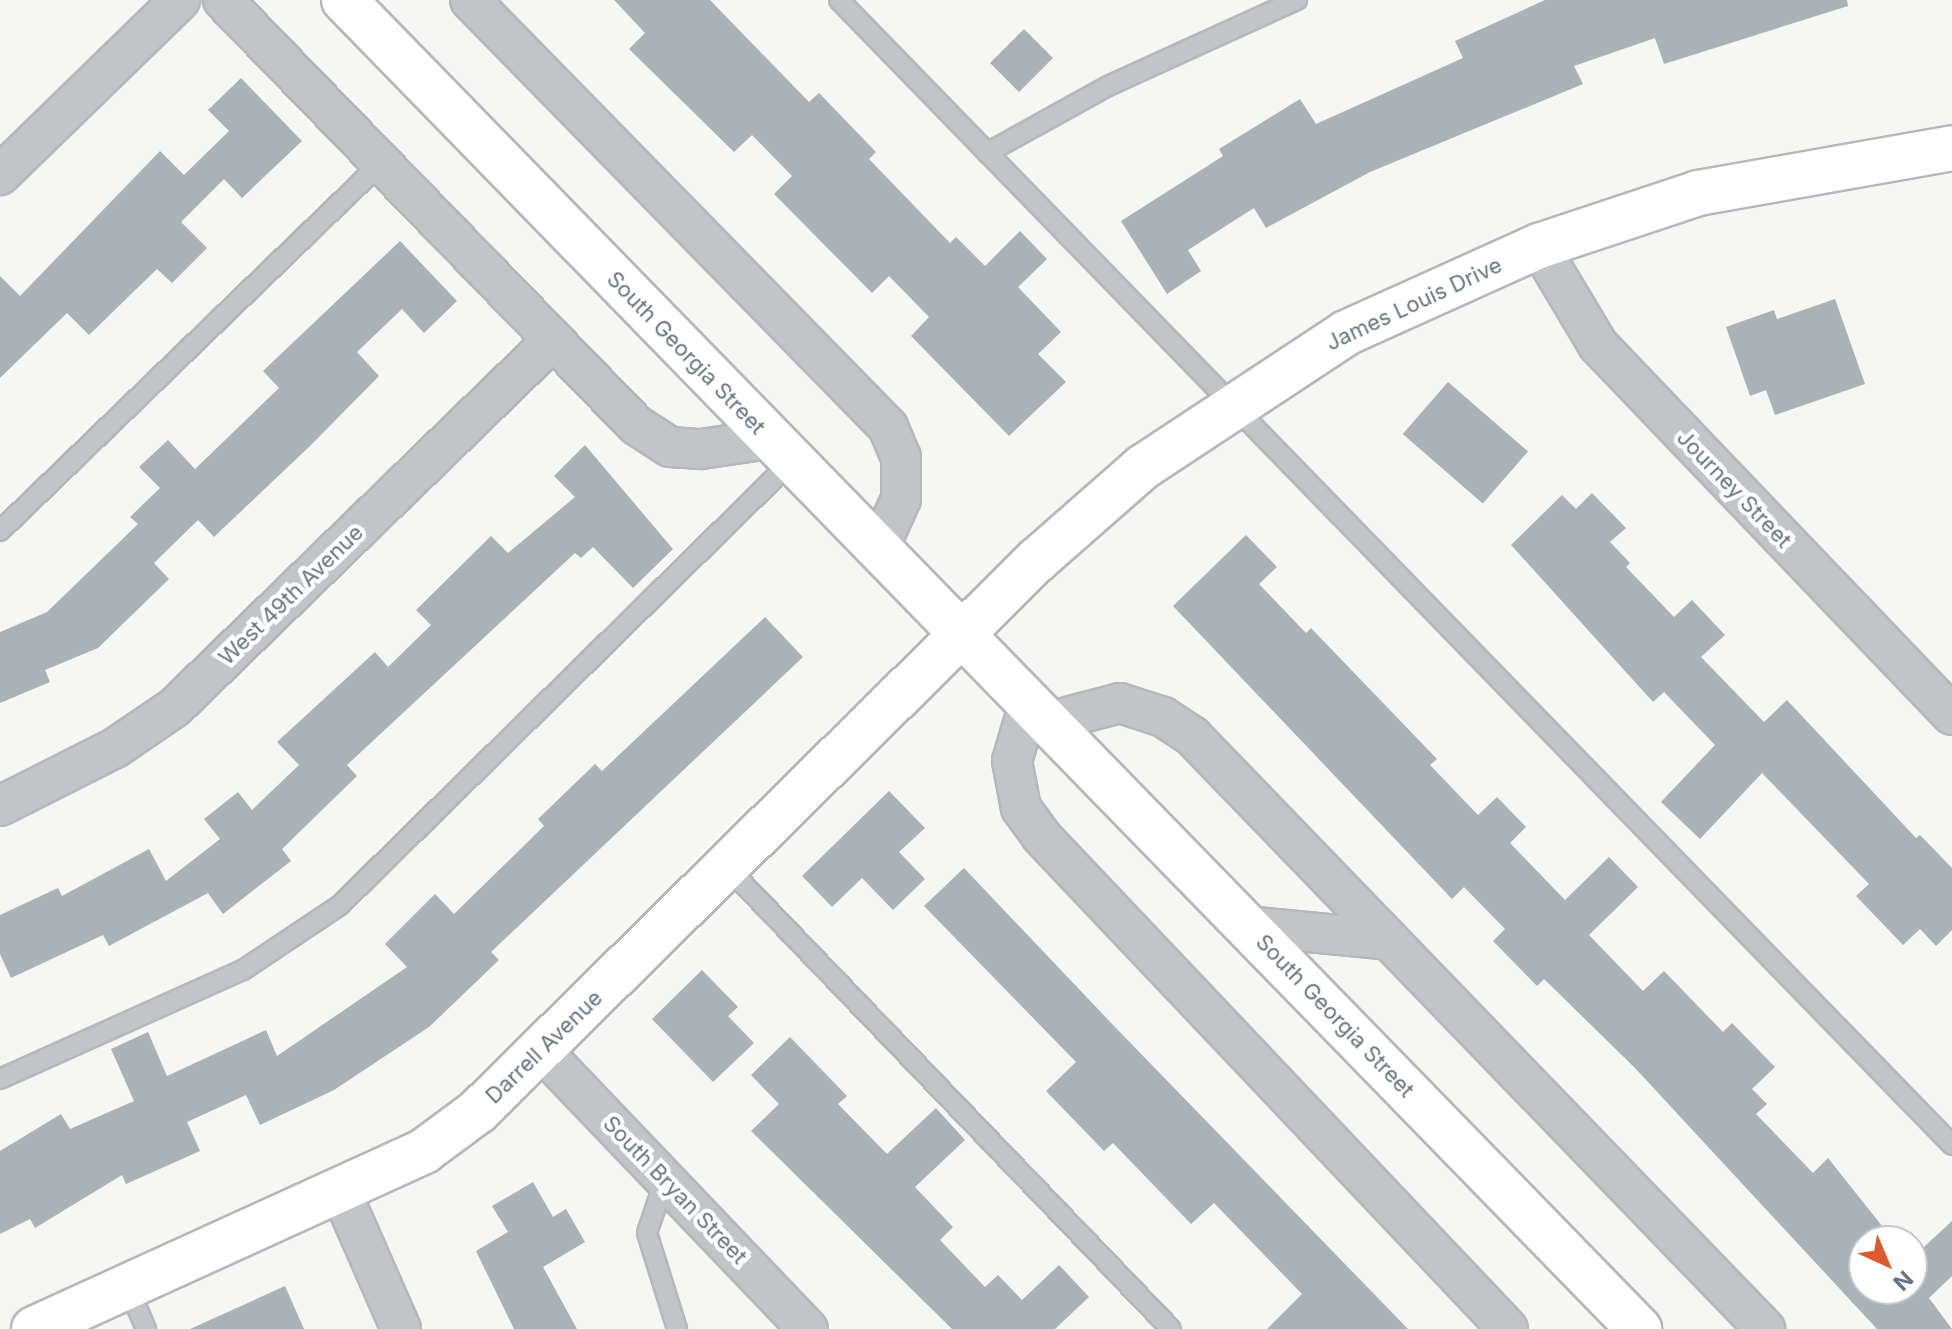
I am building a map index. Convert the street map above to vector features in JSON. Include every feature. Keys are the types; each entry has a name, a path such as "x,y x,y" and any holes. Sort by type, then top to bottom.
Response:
{"main road":[{"name":"South Georgia Street","path":"344,0 1639,1329"},
{"name":"James Louis Drive","path":"963,635 1143,467 1231,404 1346,333 1539,246 1698,193 1952,148"},
{"name":"Darrell Avenue","path":"34,1329 424,1151 542,1051 963,635"}],"street":[{"path":"0,175 180,0"},
{"path":"223,0 551,342 636,425 670,447 780,450"},
{"path":"470,0 888,427 901,457 901,499 878,550"},
{"name":"Journey Street","path":"1539,246 1598,345 1952,715"},
{"name":"West 49th Avenue","path":"0,806 115,748 175,707 551,342"},
{"path":"1508,1329 1041,836 1021,808 1012,761 1039,712 1120,703 1163,717 1192,736 1765,1329"},
{"path":"1247,926 1389,940"},
{"name":"South Bryan Street","path":"542,1051 808,1329"},
{"path":"340,1190 401,1329"}],"lane":[{"path":"839,0 1952,1145"},
{"path":"987,153 1108,86 1297,0"},
{"path":"0,531 380,164"},
{"path":"0,1079 243,970 340,905 780,450"},
{"path":"728,868 1171,1329"},
{"path":"665,1180 647,1233 677,1329"},
{"path":"128,1287 146,1329"}],"building":[{"path":"614,0 710,0 809,102 819,93 876,152 869,159 950,243 956,237 985,266 1020,231 1047,259 1018,287 1061,332 1038,354 1066,382 1009,436 911,336 929,317 889,276 872,293 774,194 792,176 752,135 734,152 629,49 645,33"},
{"path":"1545,0 1847,0 1848,6 1664,64 1655,38 1574,66 1583,84 1370,172 1266,228 1254,208 1188,250 1201,271 1167,294 1121,221 1223,156 1219,149 1300,99 1316,124 1463,58 1455,41"},
{"path":"1024,29 1053,58 1019,92 990,63"},
{"path":"241,78 302,141 242,198 224,179 181,222 207,248 172,283 157,269 89,335 67,313 0,378 0,276 20,296 160,151 184,175 229,131 208,110"},
{"path":"400,241 457,301 424,333 402,309 357,352 379,376 310,446 214,537 198,520 154,563 169,579 98,648 45,670 50,682 0,703 0,632 47,612 138,524 130,517 160,488 139,467 168,440 195,469 279,388 263,371"},
{"path":"1835,299 1865,384 1775,415 1766,390 1750,396 1726,327 1774,310 1777,319"},
{"path":"1448,382 1528,452 1483,504 1403,434"},
{"path":"585,445 673,549 633,588 593,547 581,558 575,553 347,765 357,776 282,849 291,861 223,914 208,893 109,946 103,935 11,978 0,954 0,915 58,888 62,896 149,849 166,881 220,839 204,819 238,792 252,810 299,765 277,742 375,652 388,667 431,625 416,610 491,536 508,553 575,497 554,476"},
{"path":"1592,493 1626,528 1610,542 1630,563 1626,567 1674,617 1692,600 1725,635 1701,657 1764,722 1787,700 1916,838 1920,835 1952,868 1952,930 1936,946 1920,929 1903,945 1856,896 1869,884 1762,773 1700,839 1661,802 1715,745 1664,692 1653,702 1511,545 1562,495 1576,509"},
{"path":"1246,535 1277,567 1259,584 1306,633 1311,628 1437,759 1430,765 1478,815 1497,797 1526,827 1510,843 1565,900 1609,857 1638,887 1589,935 1643,991 1664,971 1723,1032 1732,1023 1775,1067 1752,1089 1767,1104 1756,1114 1813,1173 1828,1158 1881,1225 1848,1225 1848,1298 1635,1068 1544,979 1537,986 1493,941 1505,929 1464,887 1452,899 1173,606"},
{"path":"765,617 803,657 491,952 499,960 429,1027 334,1090 260,1125 246,1095 187,1122 200,1151 126,1184 122,1175 35,1228 30,1219 0,1234 0,1151 61,1114 70,1129 134,1101 111,1049 148,1032 167,1076 266,1030 277,1056 407,967 385,944 435,894 454,914 544,826 538,819 595,764 602,771"},
{"path":"889,791 925,828 899,852 925,879 893,910 862,878 832,907 802,876"},
{"path":"964,868 1408,1329 1267,1329 1302,1294 1214,1203 1191,1224 1113,1143 1104,1151 1046,1091 1076,1062 924,906"},
{"path":"702,970 738,1007 728,1016 754,1043 713,1082 652,1019"},
{"path":"790,1037 847,1096 838,1104 887,1154 936,1108 965,1140 915,1187 953,1227 940,1240 985,1287 998,1275 1022,1300 1059,1265 1089,1297 1055,1329 952,1329 751,1131 779,1104 751,1075"},
{"path":"533,1182 553,1217 566,1209 585,1242 543,1267 577,1329 514,1329 476,1251 508,1232 492,1206"},
{"path":"1952,1221 1952,1276 1929,1298 1952,1329 1877,1329 1855,1305 1928,1305 1928,1243"},
{"path":"285,1286 304,1329 190,1329"}]}
